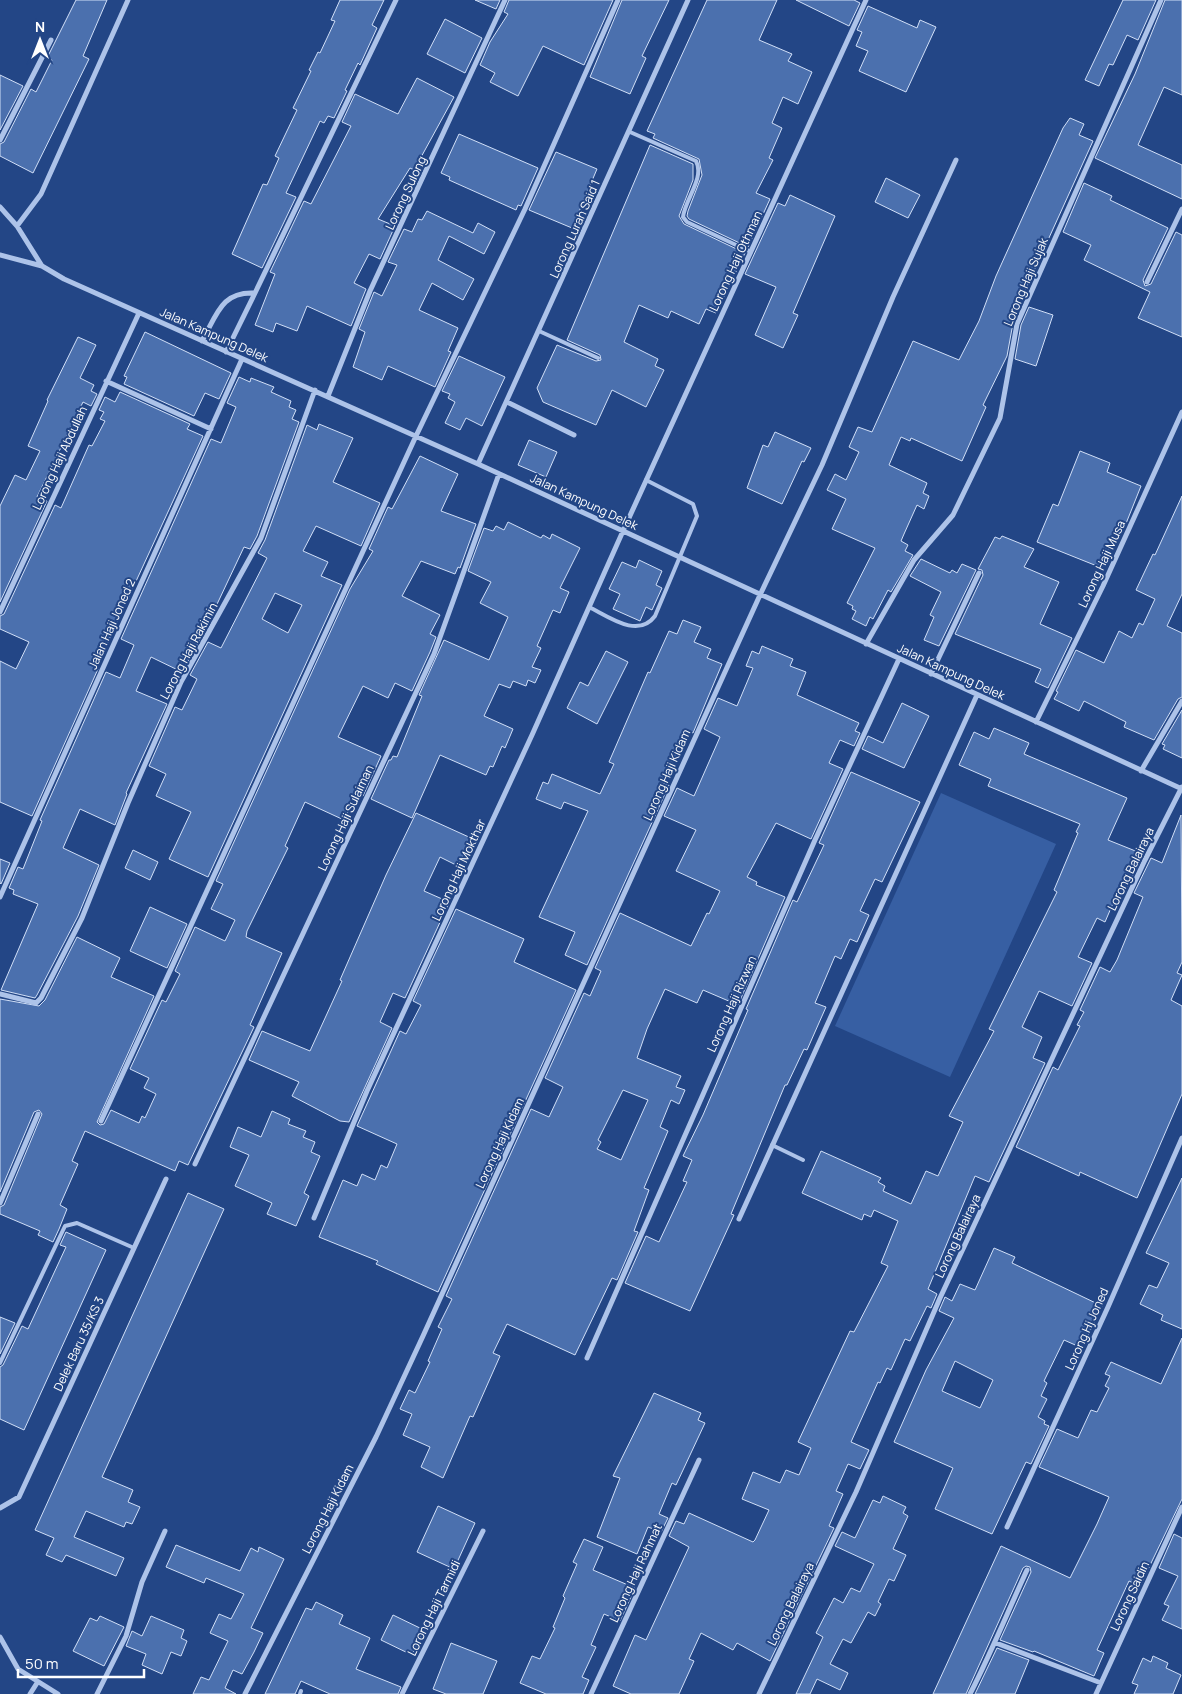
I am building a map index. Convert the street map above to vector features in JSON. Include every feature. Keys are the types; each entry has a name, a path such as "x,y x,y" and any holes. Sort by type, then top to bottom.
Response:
{"street":[{"path":"17,226 42,194 128,0"},
{"path":"226,352 396,0"},
{"name":"Lorong Sulong","path":"328,396 370,291 505,0"},
{"path":"101,1121 416,436 525,209 618,0"},
{"name":"Lorong Lurah Said 1","path":"478,464 630,132 688,0"},
{"name":"Lorong Haji Othman","path":"623,531 866,0"},
{"name":"Lorong Haji Sujak","path":"866,644 914,560 953,515 1000,418 1017,324 1161,0"},
{"path":"0,140 51,40"},
{"name":"Lorong Haji Kidam","path":"245,1694 376,1437 419,1345 760,595 822,465 893,297 956,160"},
{"name":"Jalan Kampung Delek","path":"0,207 17,226 42,266 64,279 478,464 1182,788"},
{"path":"1147,282 1182,209"},
{"path":"0,255 42,266"},
{"path":"202,341 227,298 242,292 255,293"},
{"name":"Lorong Haji Abdullah","path":"0,612 139,313"},
{"name":"Jalan Haji Joned 2","path":"0,897 242,359"},
{"path":"106,381 211,428"},
{"name":"Lorong Haji Rakimin","path":"0,994 36,1003 41,998 82,918 128,803 181,682 261,538 315,390"},
{"path":"507,402 574,435"},
{"name":"Lorong Haji Musa","path":"1036,722 1104,586 1182,412"},
{"name":"Lorong Haji Sulaiman","path":"195,1164 434,654 499,474"},
{"name":"Lorong Haji Mokthar","path":"314,1218 366,1091 623,531"},
{"path":"931,674 979,573"},
{"name":"Lorong Haji Rizwan","path":"587,1358 815,840 899,659"},
{"path":"739,1219 977,695"},
{"path":"1141,770 1182,702"},
{"name":"Lorong Balairaya","path":"759,1694 856,1492 940,1298 1145,860 1182,788"},
{"path":"0,1203 38,1114"},
{"name":"Lorong Hj Joned","path":"1007,1527 1182,1138"},
{"name":"Delek Baru 35/KS 3","path":"0,1508 18,1498 166,1179"},
{"name":"Lorong Haji Rahmat","path":"591,1694 699,1460"},
{"name":"Lorong Saidin","path":"1096,1694 1182,1507"},
{"path":"97,1694 126,1636 142,1582 165,1531"},
{"name":"Lorong Haji Tarmidi","path":"402,1694 482,1531"},
{"path":"970,1694 996,1643 1000,1628 1027,1570"},
{"path":"0,1637 2,1646 18,1669 58,1694"},
{"path":"996,1643 1101,1683"},
{"path":"30,1694 37,1682"}],"lane":[{"path":"630,132 696,161 699,167 698,175 684,208 683,217 687,222 751,252"},
{"path":"539,331 598,358"},
{"path":"589,607 629,626 640,628 649,624 655,616 697,516 697,509 693,504 646,480"},
{"path":"772,1145 803,1160"},
{"path":"0,1363 65,1226 77,1223 134,1248"}],"shaded area":[{"path":"941,793 1056,844 950,1077 835,1026"}],"building":[{"path":"76,0 107,0 83,56 89,59 33,173 0,156 0,144 4,142 31,89 36,92 52,60 47,58"},
{"path":"340,0 384,0 372,25 377,28 360,65 358,63 345,90 347,91 334,118 328,116 324,123 320,121 286,193 296,197 262,268 232,254 263,184 267,185 279,158 275,156 297,110 293,108 311,71 309,70 318,52 320,53 335,21 331,20"},
{"path":"475,0 500,0 496,9"},
{"path":"509,0 613,0 584,65 543,46 518,96 490,82 495,73 480,65 490,42 508,14 504,12"},
{"path":"622,0 669,0 642,56 646,58 630,94 590,77"},
{"path":"707,0 777,0 759,40 792,54 788,61 812,72 798,104 783,97 772,123 782,128 769,158 773,160 756,193 770,199 748,247 689,219 687,216 688,211 702,175 699,159 653,138 655,134 647,131"},
{"path":"796,0 854,0 860,3 849,26"},
{"path":"1123,0 1156,0 1138,40 1127,35 1113,65 1109,64 1099,86 1085,80"},
{"path":"1165,0 1182,0 1182,95 1164,87 1138,145 1182,165 1182,199 1095,158 1135,74"},
{"path":"868,6 917,28 920,20 936,27 906,92 859,71 868,51 856,46 862,32 857,30"},
{"path":"445,19 482,38 465,73 427,54"},
{"path":"0,75 23,86 0,130"},
{"path":"417,78 454,97 414,170 410,168 378,219 395,226 380,259 369,254 354,283 366,289 351,326 307,306 297,331 276,323 273,332 255,325 275,274 270,272 304,201 311,204 351,126 342,122 355,94 398,114"},
{"path":"1070,118 1084,124 1079,135 1093,141 1023,295 1013,323 1007,356 983,405 986,407 962,461 911,438 910,441 901,437 889,465 927,483 923,493 929,496 924,509 917,505 901,541 908,545 905,551 913,555 891,592 888,590 873,619 870,617 866,626 852,619 856,611 852,609 853,606 847,603 875,548 832,529 846,499 827,490 835,474 846,480 859,452 849,447 858,427 872,432 913,341 959,360 979,321 996,276 1063,128"},
{"path":"459,134 538,168 521,206 518,205 516,210 449,180 450,177 441,173"},
{"path":"650,145 693,164 693,180 679,216 684,224 745,253 716,313 706,309 699,324 671,311 668,318 639,305 624,342 658,359 655,366 664,370 646,407 612,390 596,425 543,402 537,388 557,345 596,361 601,360 600,355 567,340"},
{"path":"556,152 597,169 572,228 529,210"},
{"path":"886,178 920,195 908,218 875,202"},
{"path":"1084,183 1112,196 1110,200 1168,228 1143,280 1145,286 1151,284 1176,232 1182,235 1182,337 1138,318 1150,292 1084,260 1091,245 1063,232"},
{"path":"790,195 835,216 793,313 798,315 783,348 755,335 776,287 745,274 778,203 785,206"},
{"path":"427,211 473,233 478,223 495,232 484,254 449,236 438,260 474,279 463,300 432,283 419,310 458,328 448,351 451,352 435,387 388,366 382,380 353,367 365,332 359,329 374,292 382,296 397,265 388,262 404,229 412,232 418,219 422,220"},
{"path":"1029,307 1053,315 1036,366 1015,359 1021,325"},
{"path":"145,332 231,373 219,399 205,393 194,416 124,384 127,377 124,376"},
{"path":"78,337 96,345 80,378 94,385 91,391 97,394 91,406 83,402 37,497 47,501 0,602 0,506 15,475 26,480 40,451 28,446 47,400"},
{"path":"459,356 505,377 482,426 466,418 460,430 445,423 455,402 448,398 450,394 442,391"},
{"path":"239,377 250,382 251,378 274,387 271,392 291,401 289,407 296,410 292,419 299,422 257,536 250,549 244,547 202,636 182,672 151,657 136,691 167,704 126,793 115,825 80,809 63,848 99,865 78,916 37,995 35,998 1,990 38,904 13,894 14,890 9,888 18,867 23,869 42,821 40,820 106,672 120,678 134,645 121,639 211,439 221,443 236,407 227,403"},
{"path":"120,392 190,424 187,429 203,436 96,668 98,669 32,816 0,802 0,661 16,669 29,642 0,629 0,616 4,614 55,505 61,508 89,445 92,446 105,421 100,419 104,412 99,410 105,397 115,402"},
{"path":"319,424 353,438 333,482 380,503 361,546 316,526 303,551 328,562 321,576 342,585 208,877 169,859 191,812 156,796 166,774 149,766 175,707 182,710 197,679 190,675 208,642 221,648 267,558 258,553 265,540 307,425 317,430","holes":["275,593 302,605 288,633 262,619"]},
{"path":"775,432 811,448 804,462 802,461 782,504 747,488 763,445 768,447"},
{"path":"529,440 557,452 546,477 518,465"},
{"path":"1080,451 1110,463 1107,472 1141,486 1125,526 1119,524 1102,568 1037,542 1053,504 1058,506"},
{"path":"420,456 458,474 441,511 476,524 460,568 458,567 455,574 421,561 402,596 440,615 430,634 436,637 412,691 395,683 388,698 363,686 338,737 381,756 363,796 357,793 344,820 305,802 285,846 288,848 247,931 246,937 282,953 250,1025 254,1027 188,1165 179,1161 175,1171 85,1131 72,1161 78,1164 60,1205 67,1209 59,1229 53,1242 38,1235 40,1231 0,1214 0,1207 4,1205 42,1114 39,1110 34,1112 0,1192 0,999 39,1006 45,1000 77,937 120,958 111,977 154,996 97,1122 100,1125 104,1124 111,1110 139,1123 142,1116 145,1118 156,1094 144,1088 149,1078 130,1069 162,1000 166,1002 180,974 175,971 195,927 225,941 235,920 211,909 223,884 216,881 350,589 373,551 369,549 388,507 392,509"},
{"path":"1182,496 1182,594 1167,626 1182,633 1182,697 1178,699 1154,740 1124,727 1126,722 1084,701 1079,711 1054,699 1076,650 1104,663 1119,631 1132,638 1139,623 1143,625 1155,599 1136,590 1153,554 1155,555"},
{"path":"508,522 541,538 543,535 550,539 552,534 580,548 560,588 569,592 560,613 553,610 537,646 541,648 532,667 541,670 535,683 528,680 526,686 513,681 510,688 499,684 484,716 513,729 505,748 502,746 493,767 490,766 486,775 440,755 412,818 371,799 389,760 393,756 397,757 422,696 419,695 444,640 489,660 508,617 480,603 491,582 468,571 484,528 493,531 496,526 504,530"},
{"path":"1002,536 1034,549 1024,567 1059,582 1040,624 1072,638 1048,688 1035,682 1041,669 955,634 983,575 982,570 978,569 995,537 1000,539"},
{"path":"921,559 950,573 952,570 957,573 962,564 976,570 939,646 924,640 934,617 930,615 941,592 910,576"},
{"path":"639,560 662,571 656,585 662,588 652,610 646,607 640,621 613,609 620,594 609,589 622,562 636,568"},
{"path":"683,620 701,627 694,642 711,649 707,658 722,664 693,733 686,730 663,783 669,785 587,965 565,955 575,932 539,917 588,811 564,802 561,809 536,799 543,782 548,784 552,774 600,794 614,764 609,762 648,672 650,673 669,631 677,634"},
{"path":"762,646 793,659 790,666 806,672 797,695 859,723 855,731 860,733 854,746 840,740 829,763 843,769 811,839 776,823 747,877 757,882 756,885 785,897 738,1005 703,990 697,1003 665,989 647,1029 637,1058 681,1076 676,1087 685,1090 679,1104 671,1100 660,1127 668,1131 644,1188 649,1190 634,1231 638,1232 617,1280 612,1278 575,1355 507,1324 493,1353 500,1356 473,1417 470,1416 443,1478 421,1467 430,1447 403,1435 412,1414 400,1409 409,1390 415,1393 430,1362 428,1361 442,1329 438,1327 452,1299 446,1296 531,1109 549,1117 563,1087 545,1078 584,993 590,996 601,971 595,968 620,913 691,946 720,891 676,871 696,830 664,816 677,788 694,796 720,737 704,729 718,698 737,706 753,668 746,666 752,651 759,654","holes":["623,1090 648,1100 621,1160 597,1149 601,1142 598,1140"]},
{"path":"606,651 628,662 597,724 567,708 580,682 588,686"},
{"path":"902,703 929,716 904,768 862,749 868,736 883,743"},
{"path":"1182,710 1182,758 1163,749 1165,745 1162,744"},
{"path":"994,728 1029,743 1024,754 1127,798 1108,840 1143,854 1126,890 1120,887 1105,922 1097,918 1078,957 1092,963 1072,1006 1039,991 1022,1027 1042,1037 1033,1058 1045,1063 989,1182 975,1176 928,1289 937,1294 931,1308 927,1306 910,1341 905,1339 891,1370 887,1368 880,1383 878,1382 851,1442 869,1450 860,1469 848,1464 836,1491 843,1494 829,1526 834,1528 770,1661 737,1643 733,1650 701,1633 689,1659 694,1661 679,1694 631,1694 613,1686 635,1635 646,1640 689,1547 669,1536 676,1521 684,1524 689,1513 753,1542 755,1540 769,1510 742,1499 753,1472 780,1483 786,1470 799,1475 811,1448 798,1442 850,1331 854,1332 888,1266 881,1263 898,1221 874,1210 871,1217 864,1214 862,1220 802,1193 821,1151 881,1178 878,1182 885,1186 883,1191 911,1204 926,1171 938,1176 963,1122 949,1116 994,1031 989,1029 1057,892 1054,890 1080,824 988,786 991,779 959,765 974,732 989,739"},
{"path":"851,772 920,802 882,882 875,879 860,911 869,915 857,942 850,939 841,959 835,956 815,1003 826,1007 807,1050 804,1049 787,1085 785,1085 731,1214 734,1215 690,1311 625,1283 646,1236 659,1242 687,1182 683,1181 692,1160 683,1156 703,1115 793,900 797,902 824,845 819,843"},
{"path":"416,813 471,838 458,866 440,857 424,891 449,902 448,905 405,998 393,993 380,1022 392,1028 349,1122 340,1121 292,1096 299,1082 249,1060 262,1031 310,1051 342,981 340,980 386,875"},
{"path":"1181,815 1182,962 1177,973 1182,975 1171,1000 1182,1006 1182,1094 1137,1198 1080,1172 1079,1176 1016,1147 1053,1067 1058,1070 1080,1026 1077,1025 1084,1012 1080,1010 1100,967 1110,972 1117,960 1143,897 1134,893 1151,858 1162,863"},
{"path":"133,850 158,862 150,880 125,868"},
{"path":"0,859 10,863 1,884 0,883"},
{"path":"150,907 187,924 167,968 130,951"},
{"path":"456,909 524,939 514,962 576,990 438,1292 376,1264 378,1261 319,1237 343,1180 357,1186 362,1174 375,1180 381,1165 387,1168 397,1144 357,1126 400,1031 406,1034 421,1005 413,1001"},
{"path":"272,1111 290,1119 288,1124 306,1131 303,1137 315,1142 311,1152 320,1156 304,1193 309,1196 296,1226 267,1214 272,1203 235,1186 249,1155 230,1147 238,1127 261,1137"},
{"path":"1182,1178 1182,1329 1161,1320 1163,1315 1140,1304 1149,1285 1157,1288 1169,1263 1146,1253"},
{"path":"188,1193 224,1209 102,1477 133,1490 128,1502 140,1507 132,1524 126,1522 124,1527 86,1511 74,1537 124,1558 116,1576 66,1555 62,1562 46,1555 54,1538 35,1530"},
{"path":"66,1232 106,1250 24,1430 0,1419 0,1367 3,1365 22,1326 28,1329 66,1247 60,1245"},
{"path":"994,1248 1015,1257 1012,1263 1102,1306 1082,1348 1064,1340 1044,1381 1047,1383 1041,1396 1047,1399 1038,1417 1045,1421 1044,1424 1049,1426 1031,1464 1026,1462 992,1534 935,1509 953,1468 894,1442 926,1370 954,1318 939,1311 945,1297 952,1301 960,1284 975,1290","holes":["955,1361 993,1380 980,1408 942,1391"]},
{"path":"0,1317 15,1323 0,1354"},
{"path":"1182,1338 1182,1499 1140,1586 1129,1581 1097,1650 1104,1653 1094,1676 1034,1651 1000,1640 1031,1572 1030,1567 1026,1566 1023,1568 966,1694 933,1694 1001,1546 1070,1578 1097,1524 1109,1497 1039,1467 1057,1429 1078,1438 1091,1410 1097,1412 1109,1388 1105,1386 1110,1376 1105,1374 1111,1362 1161,1384"},
{"path":"654,1393 701,1413 698,1420 705,1423 676,1485 672,1483 659,1514 668,1518 661,1532 648,1527 637,1554 597,1537 620,1478 613,1476"},
{"path":"883,1496 906,1507 903,1513 908,1516 893,1549 906,1555 894,1581 889,1579 878,1602 881,1604 875,1616 868,1612 851,1643 843,1639 830,1664 848,1673 840,1690 817,1679 810,1694 796,1694 823,1637 816,1633 834,1598 843,1603 851,1588 860,1592 874,1564 835,1546 842,1532 855,1538 873,1500 880,1503"},
{"path":"438,1506 475,1523 454,1569 417,1552"},
{"path":"1174,1534 1182,1538 1182,1629 1162,1620 1169,1606 1164,1604 1178,1576 1159,1568"},
{"path":"584,1539 603,1547 593,1570 635,1588 620,1621 604,1614 591,1645 596,1647 582,1677 589,1680 583,1694 546,1694 520,1683 532,1656 540,1659 555,1628 553,1627 565,1598 563,1596 577,1564 573,1562"},
{"path":"176,1545 240,1571 251,1548 258,1552 259,1547 284,1559 251,1628 263,1633 242,1674 233,1670 225,1688 236,1694 193,1694 201,1677 209,1680 228,1641 210,1633 219,1614 231,1619 244,1594 206,1578 204,1583 166,1567"},
{"path":"316,1602 343,1615 339,1624 370,1638 356,1669 401,1687 398,1694 330,1694 301,1681 295,1694 265,1694 306,1608 312,1610"},
{"path":"393,1615 424,1630 412,1655 381,1640"},
{"path":"100,1616 124,1627 104,1666 73,1651 90,1618 97,1621"},
{"path":"151,1616 184,1630 181,1638 187,1641 181,1656 171,1652 162,1674 142,1665 146,1654 126,1646 132,1631 142,1636"},
{"path":"451,1643 497,1661 483,1694 446,1694 433,1689"},
{"path":"997,1648 1029,1660 1015,1694 975,1694"},
{"path":"1153,1656 1168,1663 1166,1668 1181,1675 1173,1694 1134,1694 1138,1685 1132,1683 1143,1658 1151,1662"}]}
